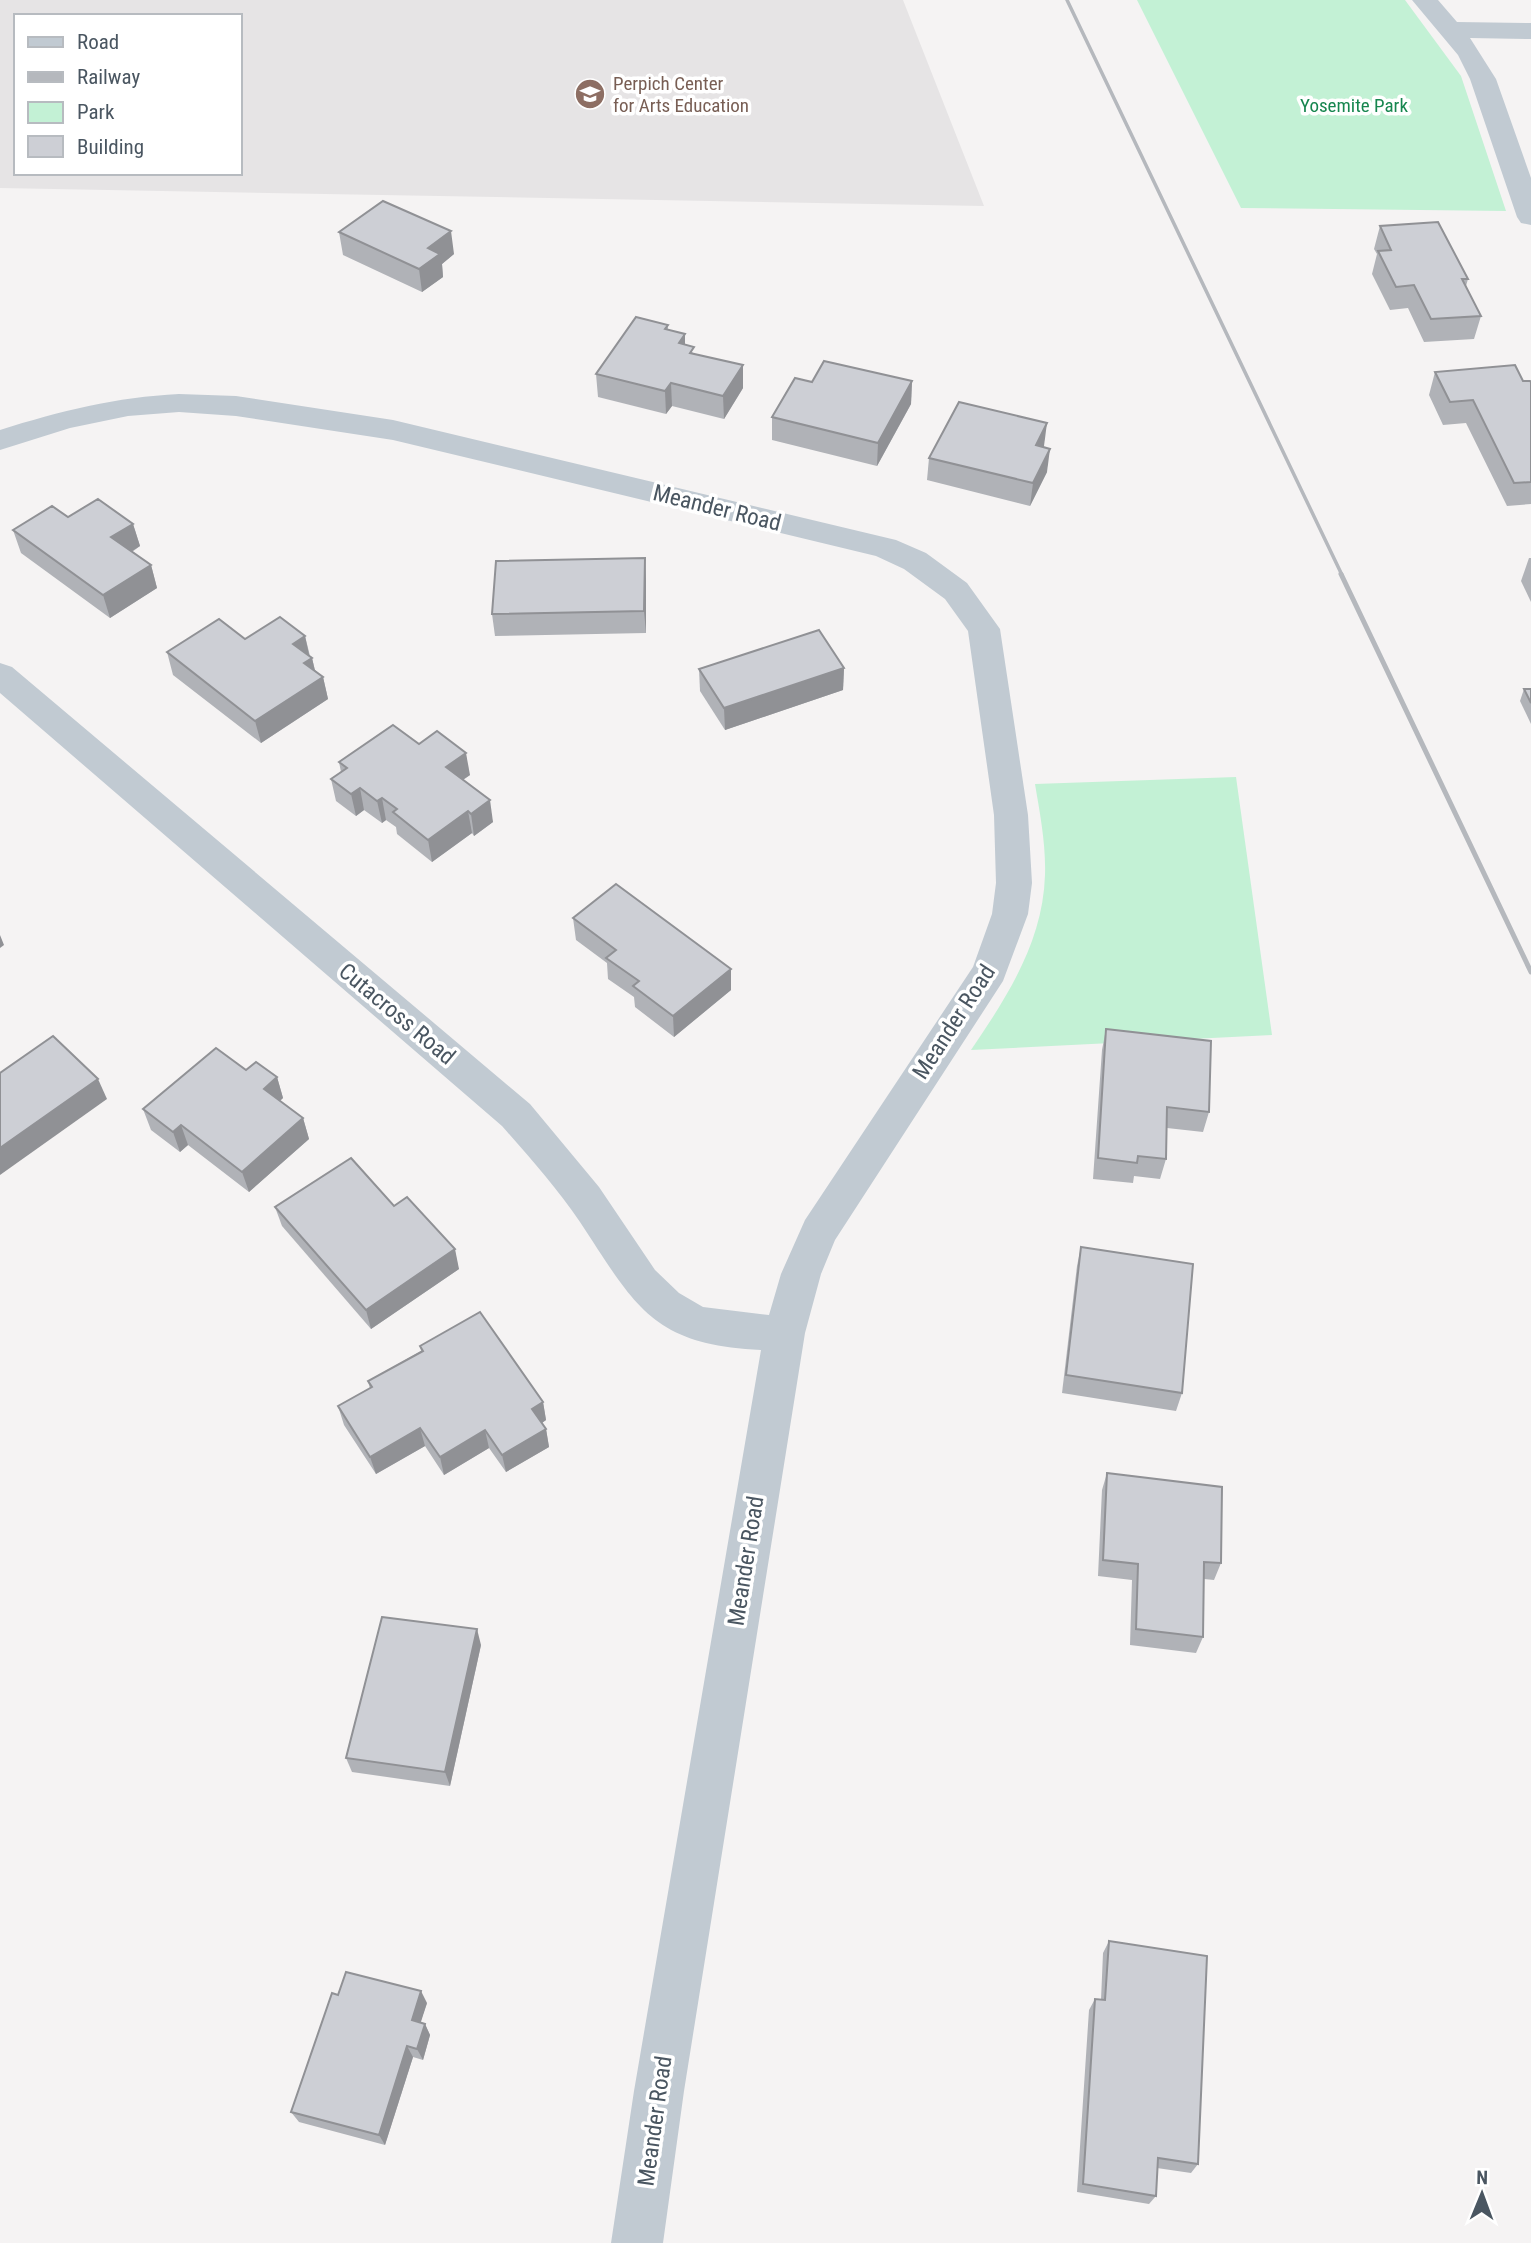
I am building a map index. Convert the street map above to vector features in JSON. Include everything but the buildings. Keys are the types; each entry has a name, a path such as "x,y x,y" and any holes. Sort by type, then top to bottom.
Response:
{"street":[{"path":"1425,0 1469,53 1483,79 1531,217"},
{"path":"1451,30 1531,31"},
{"name":"Meander Road","path":"0,440 100,411 179,403 236,406 380,428 885,548 915,561 956,592 973,610 984,629 1011,815 1014,883 1010,914 990,971 819,1232 800,1274 784,1333 659,2091 637,2243"},
{"name":"Cutacross Road","path":"0,675 516,1115 594,1210 634,1272 678,1315 726,1331 784,1333"}],"shaded area":[{"name":"Perpich Center for Arts Education","path":"0,0 903,0 984,206 0,188"}],"green space":[{"name":"Yosemite Park","path":"1137,0 1405,0 1461,76 1506,211 1241,208"},
{"path":"1236,777 1272,1035 971,1050 1010,989 1038,923 1043,900 1045,863 1035,784"}],"railway":[{"path":"1067,0 1342,575"},
{"path":"1341,574 1531,972"}],"place":[{"name":"Perpich Center for Arts Education","path":"590,94"}]}
